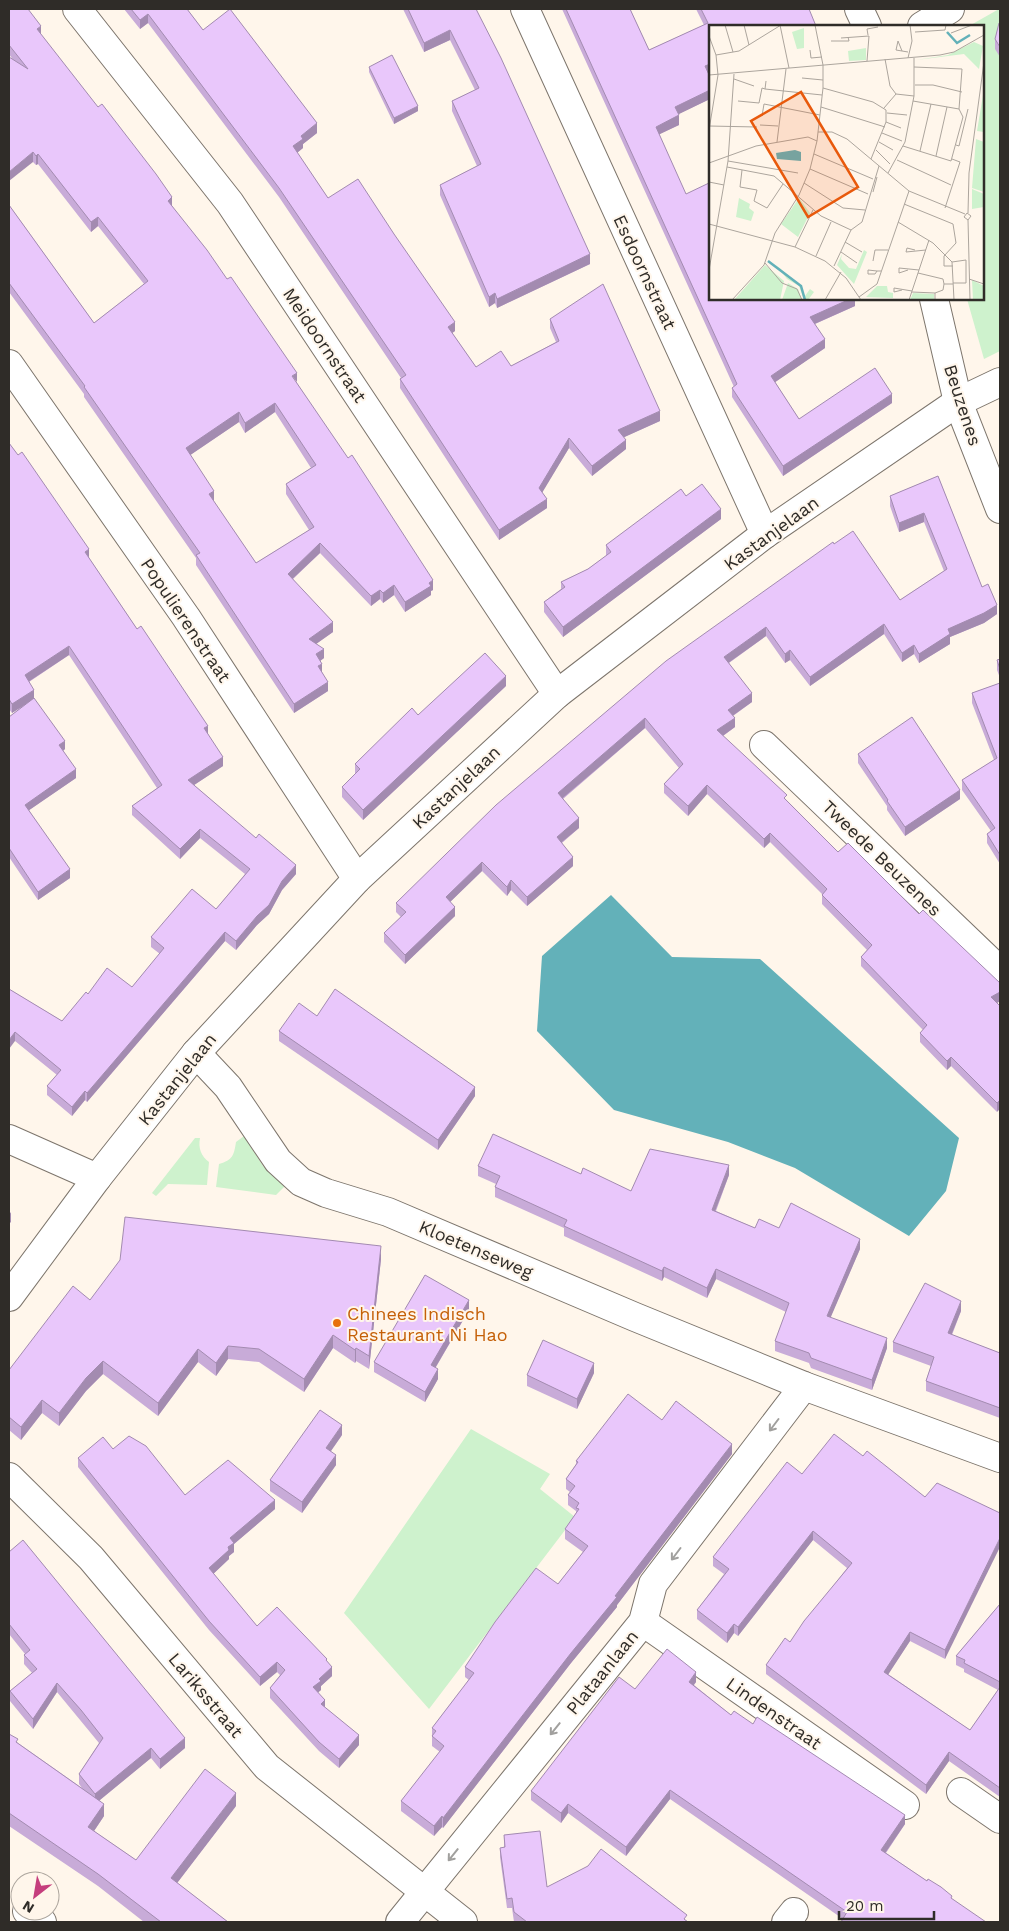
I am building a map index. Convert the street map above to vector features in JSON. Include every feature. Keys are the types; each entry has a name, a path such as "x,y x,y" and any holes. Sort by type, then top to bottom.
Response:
{"street":[{"name":"Meidoornstraat","path":"77,9 230,202 557,694"},
{"name":"Esdoornstraat","path":"525,9 765,534"},
{"path":"859,9 867,25"},
{"path":"924,25 950,9"},
{"name":"Beuzenes","path":"934,300 958,402 1000,509"},
{"name":"Populierenstraat","path":"9,364 186,617 357,879"},
{"name":"Kastanjelaan","path":"9,1297 97,1178 196,1053 357,879 557,694 765,534 958,402 1000,382"},
{"name":"Tweede Beuzenes","path":"764,745 1000,971"},
{"name":"Kloetenseweg","path":"196,1053 228,1087 278,1161 301,1182 326,1193 388,1212 635,1318 804,1386 1000,1458"},
{"path":"9,1139 97,1178"},
{"name":"Plataanlaan","path":"400,1922 423,1891 643,1622 653,1584 804,1386"},
{"name":"Lariksstraat","path":"9,1477 91,1558 267,1767 463,1922"},
{"name":"Lindenstraat","path":"643,1622 905,1805"},
{"path":"961,1792 1000,1819"}],"green space":[{"path":"1000,9 1000,351 984,359 967,300 984,300 984,25 971,25"},
{"path":"244,1136 263,1166 285,1186 276,1195 216,1187 219,1164 230,1159 236,1142"},
{"path":"195,1138 200,1138 201,1152 209,1162 207,1185 168,1184 156,1196 152,1193"},
{"path":"471,1429 550,1474 540,1489 575,1517 429,1709 344,1613"}],"water":[{"path":"611,895 672,957 760,959 959,1138 946,1191 909,1236 795,1168 728,1142 614,1110 537,1031 542,956"}],"building":[{"path":"9,9 28,9 41,26 37,29 98,107 102,104 172,197 168,201 207,250 227,279 231,277 297,373 292,376 348,458 352,455 433,580 429,583 431,586 405,602 394,585 383,593 380,590 371,596 320,543 288,574 333,622 309,639 324,649 316,654 322,664 318,666 328,682 294,704 196,555 200,553 85,386 9,283 9,205 94,323 148,281 98,217 91,222 38,154 36,156 33,152 9,172 9,57 28,69 9,45","holes":["275,403 316,465 286,484 314,527 256,563 209,494 214,491 186,448 239,412 245,423"]},
{"path":"131,9 187,9 203,30 230,9 317,123 301,136 303,139 293,146 328,198 358,179 455,322 448,327 476,367 501,351 511,366 559,341 550,319 603,284 660,411 618,430 626,440 592,466 569,438 539,488 547,499 499,530 400,379 406,375 279,188 148,14 140,20"},
{"path":"408,9 476,9 501,58 590,254 497,299 495,293 489,297 440,185 481,164 452,101 479,88 450,30 424,43"},
{"path":"566,9 630,9 649,50 708,23 701,9 809,9 816,25 709,25 709,64 705,66 709,75 709,90 675,107 679,115 656,127 686,194 709,183 709,300 848,300 810,317 825,339 771,376 799,419 875,368 892,394 783,466 732,388 737,384"},
{"path":"1000,23 1000,47 995,39"},
{"path":"392,55 418,106 394,118 369,67"},
{"path":"9,443 18,455 22,452 89,549 85,552 137,629 141,626 208,726 204,728 223,757 188,780 256,838 259,834 296,865 282,881 269,905 236,941 225,932 87,1093 85,1091 72,1107 47,1086 61,1070 15,1032 9,1040 9,989 62,1021 86,992 88,994 107,968 132,987 164,948 151,937 192,889 216,909 250,869 200,829 180,849 132,806 162,785 69,646 25,675 34,690 12,704 9,699"},
{"path":"938,476 982,587 988,584 997,605 948,629 950,634 919,654 914,645 902,653 884,624 810,677 790,650 785,654 766,627 724,657 752,693 728,710 735,718 717,730 787,795 784,798 838,852 848,843 919,914 923,910 1000,983 1000,992 991,997 1000,1006 1000,1100 997,1103 951,1057 947,1061 920,1033 927,1025 861,957 872,945 822,895 827,889 770,833 764,839 707,785 688,806 664,784 683,764 645,718 558,793 579,818 557,837 573,857 527,897 511,880 507,887 482,862 446,897 455,907 405,955 384,933 406,912 396,903 496,805 666,661 833,542 834,544 853,531 900,600 947,569 924,513 899,523 890,496"},
{"path":"702,484 721,509 563,627 544,602 565,587 561,582 588,569 611,552 606,545 681,489 686,496"},
{"path":"485,653 506,676 363,810 342,787 360,769 355,764 412,708 418,715"},
{"path":"1000,683 1000,855 987,834 995,828 962,780 997,758 972,693"},
{"path":"34,698 65,741 59,745 76,769 25,805 70,869 38,892 9,848 9,717"},
{"path":"912,717 960,790 905,827 858,754"},
{"path":"335,989 475,1087 438,1140 279,1031 299,1003 317,1016"},
{"path":"493,1134 581,1174 583,1168 631,1191 650,1149 729,1165 712,1210 755,1228 759,1219 779,1228 791,1203 860,1239 827,1316 887,1338 872,1380 811,1358 809,1353 775,1341 789,1303 716,1269 707,1288 664,1267 662,1271 564,1226 567,1220 495,1187 500,1176 478,1166"},
{"path":"125,1217 381,1246 369,1356 356,1348 355,1350 333,1335 304,1379 259,1349 228,1346 216,1363 198,1349 158,1403 103,1361 86,1378 59,1413 42,1400 21,1427 9,1417 9,1370 73,1286 90,1300 120,1260"},
{"path":"425,1275 469,1300 431,1365 438,1369 425,1392 374,1362"},
{"path":"925,1283 961,1301 948,1333 1000,1353 1000,1408 926,1381 934,1357 893,1342"},
{"path":"543,1340 594,1363 577,1399 527,1375"},
{"path":"628,1394 662,1420 676,1401 732,1444 615,1596 617,1597 571,1653 443,1818 442,1816 434,1826 401,1801 444,1746 432,1736 436,1731 432,1728 474,1673 465,1667 495,1622 536,1568 558,1584 588,1546 565,1529 579,1509 576,1508 579,1503 568,1495 575,1486 566,1479 578,1462 576,1461"},
{"path":"320,1410 342,1425 326,1448 336,1455 302,1502 270,1480"},
{"path":"834,1434 863,1456 867,1451 925,1497 937,1483 1000,1513 1000,1538 945,1650 910,1632 884,1672 970,1730 1000,1687 1000,1788 949,1752 926,1785 766,1665 785,1638 790,1642 804,1621 852,1563 813,1531 738,1627 734,1624 727,1633 697,1610 729,1569 713,1557 787,1462 802,1474"},
{"path":"129,1436 146,1446 185,1495 228,1460 275,1500 230,1538 234,1543 209,1568 257,1626 277,1607 327,1659 332,1667 319,1679 321,1681 313,1687 325,1700 321,1704 359,1735 339,1759 319,1742 270,1688 285,1670 277,1662 260,1677 209,1621 78,1458 103,1437 113,1449"},
{"path":"23,1540 185,1738 160,1759 151,1748 95,1794 79,1774 103,1738 81,1710 57,1683 33,1719 10,1691 37,1669 24,1655 30,1650 9,1624 9,1552"},
{"path":"1000,1604 1000,1682 964,1663 965,1660 956,1656"},
{"path":"667,1649 696,1672 689,1682 731,1715 734,1711 753,1724 757,1717 905,1815 881,1850 927,1881 928,1879 941,1887 952,1896 951,1898 986,1922 841,1922 847,1912 670,1790 626,1847 568,1804 561,1813 531,1791 619,1677 635,1689"},
{"path":"9,1734 18,1739 16,1742 104,1804 88,1827 136,1860 205,1769 236,1793 171,1878 228,1922 161,1922 98,1874 9,1813"},
{"path":"540,1831 547,1887 588,1866 601,1849 687,1915 684,1919 688,1922 527,1922 514,1912 512,1898 507,1899 500,1848 505,1847 504,1835"}],"place":[{"name":"Chinees Indisch Restaurant Ni Hao","path":"337,1323"}]}
